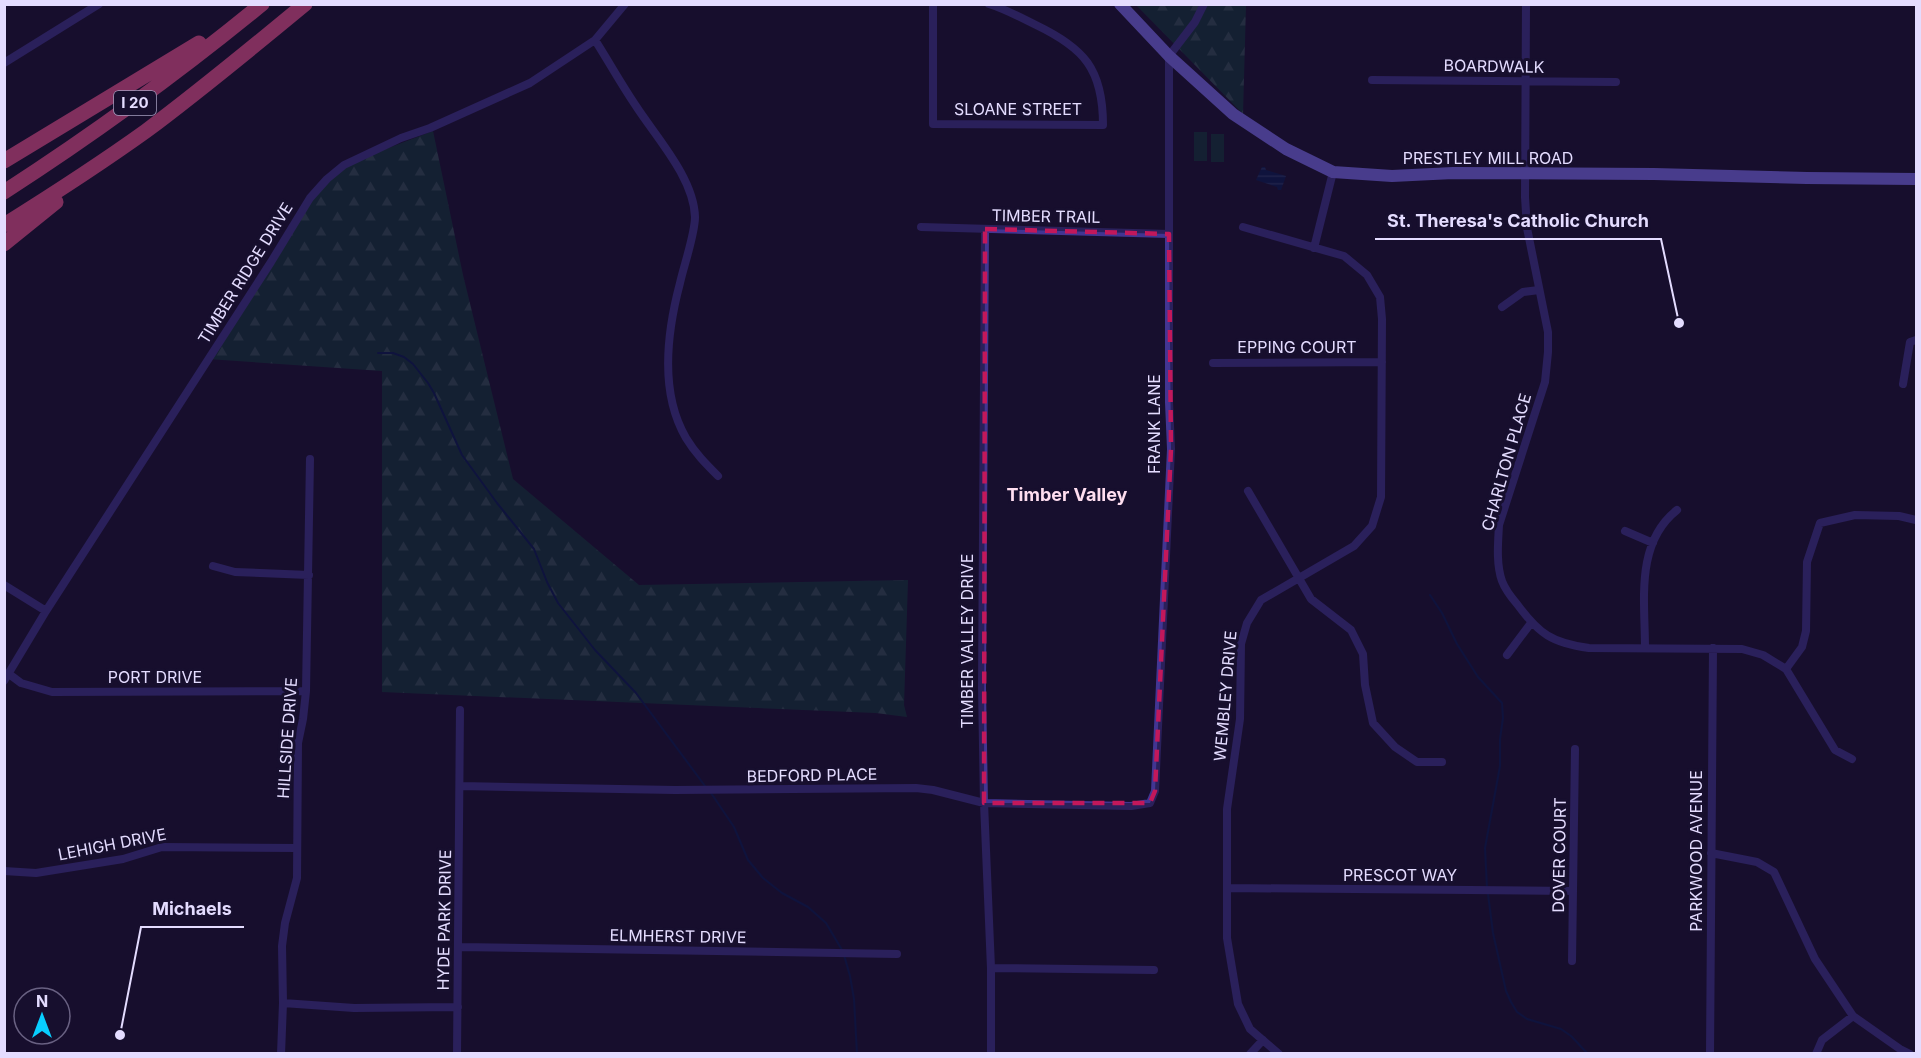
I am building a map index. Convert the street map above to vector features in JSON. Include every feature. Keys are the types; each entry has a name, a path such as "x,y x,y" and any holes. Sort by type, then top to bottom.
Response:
{"highway":[{"name":"I 20","path":"4,225 84,174 145,131 216,78 305,4"},
{"name":"I 20","path":"4,192 151,91 261,5"},
{"path":"4,161 57,131 261,5"},
{"path":"4,244 47,209 84,174"}],"street":[{"path":"4,63 99,4"},
{"name":"TIMBER RIDGE DRIVE","path":"7,678 46,611 310,198 327,179 344,165 401,138 430,128 530,83 595,40 625,4"},
{"name":"SLOANE STREET","path":"933,4 933,124 1103,124 1103,106 1094,71 1076,48 1052,33 988,4"},
{"name":"PRESTLEY MILL ROAD","path":"1120,4 1169,56 1233,114 1286,149 1333,172 1392,176 1453,173 1654,174 1917,179"},
{"path":"1169,56 1195,22 1204,4"},
{"name":"CHARLTON PLACE","path":"1526,4 1524,174 1527,228 1548,332 1545,382 1499,525 1498,543 1502,581 1510,596 1531,623 1554,640 1574,646 1742,649 1763,655 1786,669 1835,750 1852,759"},
{"path":"595,40 681,173 691,196 695,217 671,318 668,369 670,391 677,418 686,437 700,458 718,476"},
{"name":"FRANK LANE","path":"1155,791 1171,449 1169,56"},
{"name":"BOARDWALK","path":"1372,80 1616,82"},
{"path":"1314,248 1333,172"},
{"name":"TIMBER TRAIL","path":"921,227 1169,234"},
{"name":"WEMBLEY DRIVE","path":"1243,227 1344,256 1367,275 1380,297 1382,319 1381,497 1372,526 1354,546 1261,600 1246,623 1241,644 1240,719 1227,809 1227,938 1238,1004 1250,1029 1279,1053"},
{"name":"TIMBER VALLEY DRIVE","path":"985,229 982,675 984,803 991,968 991,1053"},
{"path":"1502,307 1523,292 1539,290"},
{"path":"1904,384 1910,342 1917,340"},
{"name":"EPPING COURT","path":"1213,363 1382,362"},
{"name":"HILLSIDE DRIVE","path":"281,1053 282,946 285,923 297,878 298,743 306,691 309,459"},
{"path":"1248,491 1311,599 1351,630 1363,654 1365,685 1373,723 1395,747 1417,762 1442,762"},
{"path":"1645,648 1645,567 1653,543 1666,519 1677,510"},
{"path":"1786,669 1802,647 1806,631 1807,562 1820,523 1855,515 1899,516 1917,520"},
{"path":"1625,531 1653,543"},
{"path":"213,566 235,572 309,574"},
{"path":"4,585 46,611"},
{"path":"1507,655 1531,623"},
{"name":"PARKWOOD AVENUE","path":"1710,1053 1713,648"},
{"name":"PORT DRIVE","path":"7,678 52,692 306,691"},
{"name":"HYDE PARK DRIVE","path":"457,1053 460,710"},
{"name":"DOVER COURT","path":"1572,961 1575,749"},
{"name":"BEDFORD PLACE","path":"460,786 675,790 916,788 933,789 984,803 1131,806 1150,803 1155,791"},
{"name":"LEHIGH DRIVE","path":"4,871 36,873 123,859 162,847 297,848"},
{"path":"1711,854 1757,862 1774,872 1815,959 1853,1016 1900,1049 1910,1053"},
{"name":"PRESCOT WAY","path":"1227,888 1573,891"},
{"name":"ELMHERST DRIVE","path":"459,947 897,954"},
{"path":"991,968 1154,970"},
{"path":"283,1003 354,1008 458,1007"},
{"path":"1816,1053 1822,1040 1853,1016"},
{"path":"1250,1053 1263,1040"}],"highlighted area":[{"path":"985,229 1169,234 1171,449 1155,791 1150,803 984,803"}],"green space":[{"path":"1136,5 1246,5 1243,114"},
{"path":"433,131 463,275 513,479 639,585 908,580 904,705 907,717 876,713 382,692 382,371 208,359 310,198 344,165"},
{"path":"1194,132 1207,132 1207,161 1194,161"},
{"path":"1211,134 1224,134 1224,162 1211,162"}],"shaded area":[{"path":"1262,167 1286,176 1281,190 1256,180"}],"waterway":[{"path":"378,353 393,353 404,357 413,364 428,383 462,455 534,549 558,603 595,650 636,693 705,786"},
{"path":"1430,595 1478,677 1502,703 1500,766 1485,848 1487,888"},
{"path":"711,793 734,827 748,860 763,878 782,893 808,907 826,923 842,950"},
{"path":"1488,894 1493,933 1506,991 1517,1012 1527,1019 1561,1029 1588,1054"},
{"path":"844,955 854,999 857,1054"}],"place":[{"name":"St. Theresa's Catholic Church","path":"1679,323"},
{"name":"Michaels","path":"120,1035"}],"district":[{"name":"Timber Valley","path":"1067,495"}]}
